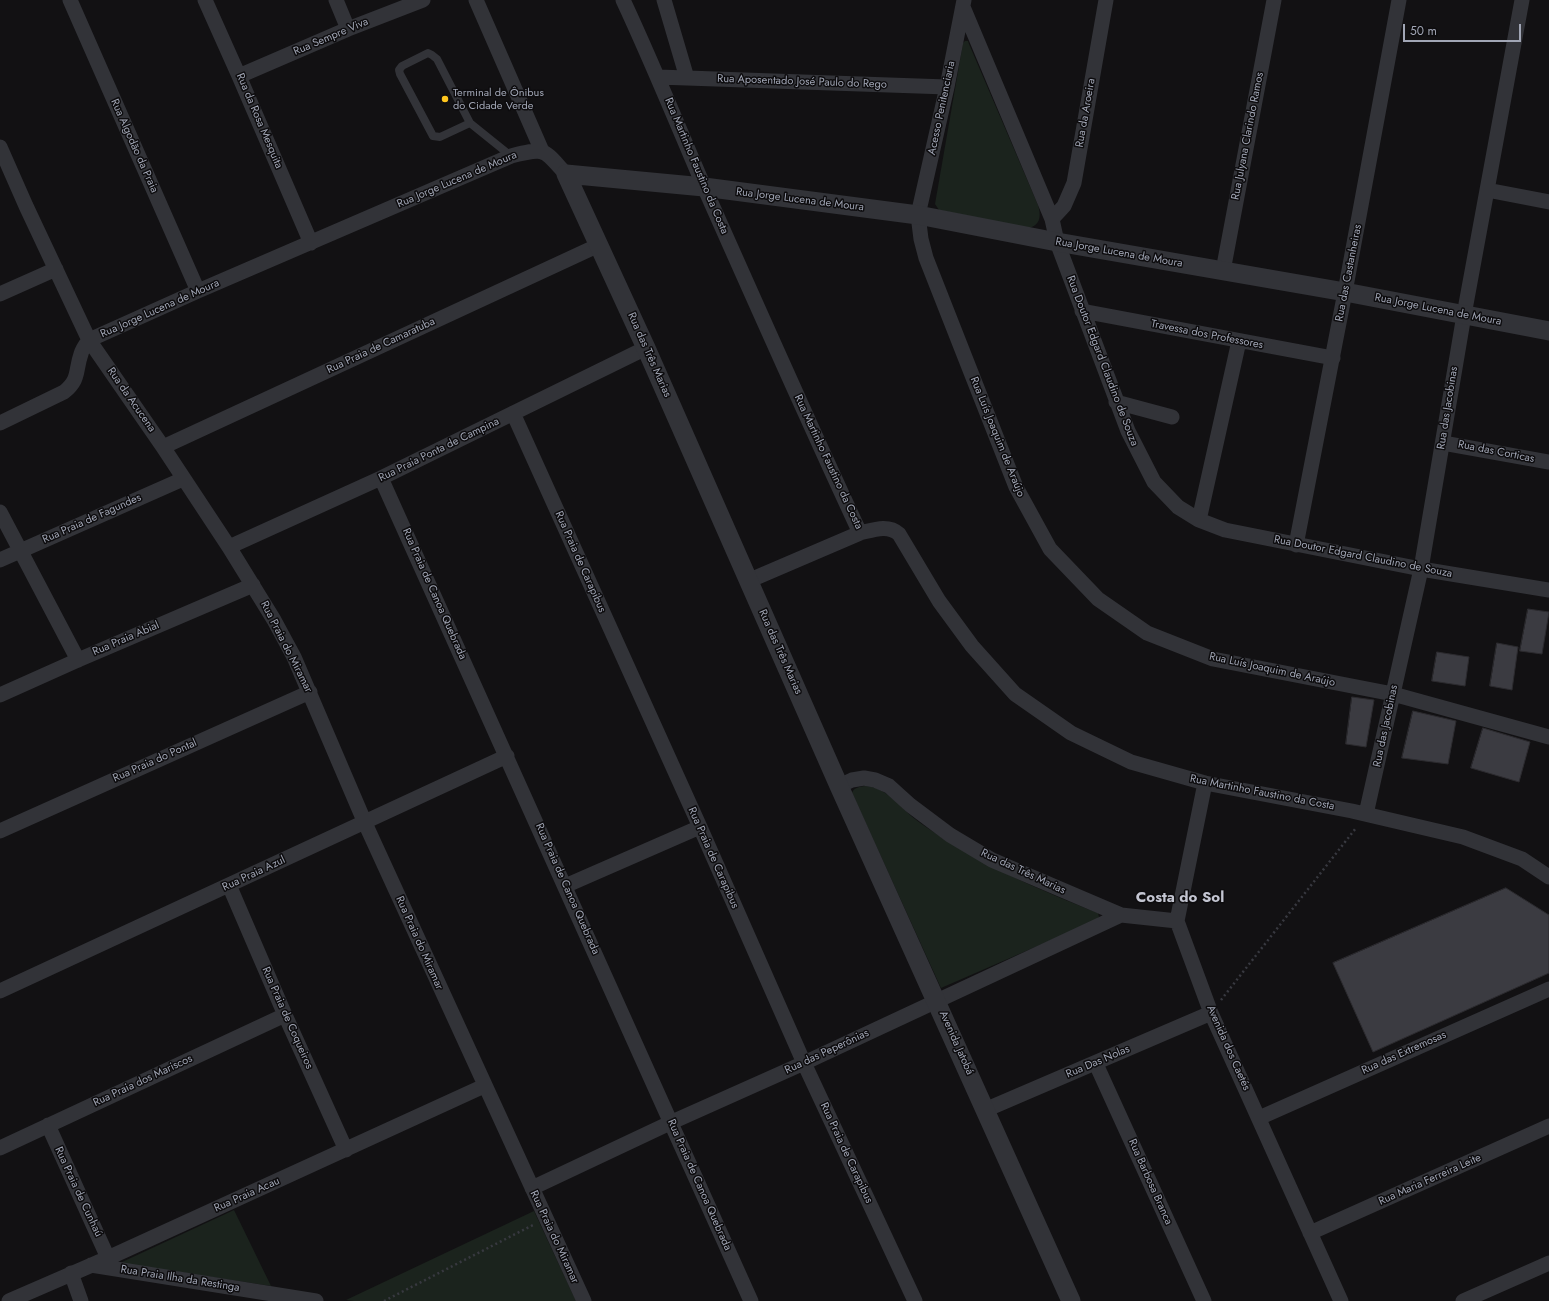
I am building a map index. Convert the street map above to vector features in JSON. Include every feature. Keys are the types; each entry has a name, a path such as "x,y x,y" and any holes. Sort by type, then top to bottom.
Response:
{"street":[{"name":"Rua Algodão da Praia","path":"70,0 198,291"},
{"name":"Rua da Rosa Mesquita","path":"205,0 311,243"},
{"path":"336,0 348,29"},
{"name":"Rua Sempre Viva","path":"239,76 348,29 423,0"},
{"path":"476,0 542,151 550,156 566,174"},
{"name":"Rua Martinho Faustino da Costa","path":"623,0 658,77 704,187 860,533 883,528 894,529 899,534 939,601 957,627 1015,694 1071,733 1131,762 1206,783 1366,814 1463,837 1522,859 1549,877"},
{"path":"664,0 687,78"},
{"name":"Rua da Aroeira","path":"1052,219 1064,206 1074,182 1106,0"},
{"name":"Rua Julyana Clarindo Ramos","path":"1223,271 1274,0"},
{"name":"Rua das Castanheiras","path":"1296,545 1333,358 1399,0"},
{"name":"Rua das Jacobinas","path":"1366,814 1421,569 1464,315 1522,0"},
{"name":"Rua Doutor Edgard Claudino de Souza","path":"963,3 1052,219 1057,242 1128,431 1154,482 1178,507 1199,520 1225,530 1421,569 1549,590"},
{"name":"Acesso Penitenciaria","path":"918,215 947,87 963,3"},
{"name":"Rua Aposentado José Paulo do Rego","path":"658,77 947,87"},
{"name":"Rua Jorge Lucena de Moura","path":"89,340 198,291 511,156 534,150 542,151"},
{"name":"Rua da Acucena","path":"2,156 89,340 163,447 253,585"},
{"name":"Rua Jorge Lucena de Moura","path":"566,174 704,187 918,215 1057,242 1345,292 1549,331"},
{"name":"Rua das Três Marias","path":"566,174 646,348 839,786 852,780 864,778 875,780 889,786 910,805 950,835 992,860 1121,915 1177,921"},
{"path":"1487,190 1549,202"},
{"name":"Rua Luís Joaquim de Araújo","path":"918,215 921,240 926,258 1016,487 1050,549 1098,598 1147,633 1213,659 1393,694 1549,737"},
{"name":"Rua Praia de Camaratuba","path":"163,447 599,245"},
{"path":"0,294 56,269"},
{"name":"Travessa dos Professores","path":"1082,311 1333,358"},
{"path":"0,423 64,392 72,385 76,378 77,366 81,352 89,340"},
{"path":"1199,520 1239,341"},
{"name":"Rua Praia Ponta de Campina","path":"229,547 382,478 646,348"},
{"path":"1116,402 1172,417"},
{"name":"Rua Praia de Carapibus","path":"513,414 700,827 804,1063 915,1301"},
{"name":"Rua das Corticas","path":"1443,443 1549,462"},
{"name":"Rua Praia de Fagundes","path":"0,560 183,478"},
{"name":"Rua Praia de Canoa Quebrada","path":"382,478 751,1301"},
{"path":"0,512 78,660"},
{"path":"748,581 860,533"},
{"name":"Rua Praia Abial","path":"0,695 253,585"},
{"name":"Rua Praia do Miramar","path":"253,585 294,657 365,823 484,1086 584,1301"},
{"name":"Rua Praia do Pontal","path":"0,831 310,692"},
{"name":"Rua Praia Azul","path":"0,991 507,756"},
{"path":"1177,921 1206,783"},
{"name":"Avenida Jatobá","path":"839,786 1071,1301"},
{"path":"565,886 700,827"},
{"name":"Rua Praia de Coqueiros","path":"229,886 346,1150"},
{"name":"Rua das Peperônias","path":"532,1188 1121,915"},
{"name":"Avenida dos Caetés","path":"1177,921 1211,1013 1341,1301"},
{"name":"Rua das Extremosas","path":"1259,1118 1549,989"},
{"name":"Rua Das Nolas","path":"985,1110 1096,1064 1211,1013"},
{"name":"Rua Praia dos Mariscos","path":"0,1148 285,1015"},
{"name":"Rua Barbosa Branca","path":"1096,1064 1204,1301"},
{"name":"Rua Praia Acau","path":"9,1301 108,1258 484,1086"},
{"name":"Rua Praia de Cunhaú","path":"48,1125 108,1258"},
{"name":"Rua Maria Ferreira Leite","path":"1310,1233 1549,1126"},
{"path":"1463,1301 1549,1263"},
{"name":"Rua Praia Ilha da Restinga","path":"91,1265 316,1301"},
{"path":"71,1273 80,1301"}],"lane":[{"path":"470,123 440,137 433,136 400,74 399,70 402,66 428,53 437,59 470,123 511,156"}],"path":[{"path":"1211,1013 1366,814"},
{"path":"384,1301 546,1218"}],"shaded area":[{"path":"968,41 1038,205 1040,216 1038,222 1033,227 1029,228 939,210 935,204 963,43"},
{"path":"865,786 879,789 886,793 919,822 951,844 1033,886 1098,913 1099,917 1095,921 941,988 852,793 856,788"},
{"path":"234,1210 271,1286 120,1263"},
{"path":"534,1211 576,1301 346,1300"}],"building":[{"path":"1528,609 1549,612 1542,654 1520,651"},
{"path":"1497,643 1518,647 1512,690 1490,686"},
{"path":"1437,652 1469,657 1465,686 1432,681"},
{"path":"1352,697 1374,700 1366,747 1346,744"},
{"path":"1413,711 1456,721 1448,764 1402,758"},
{"path":"1483,728 1530,742 1519,782 1471,768"},
{"path":"1506,888 1549,915 1549,973 1373,1052 1333,963"}],"place":[{"name":"Terminal de Ônibus do Cidade Verde","path":"445,99"}],"district":[{"name":"Costa do Sol","path":"1180,898"}]}
